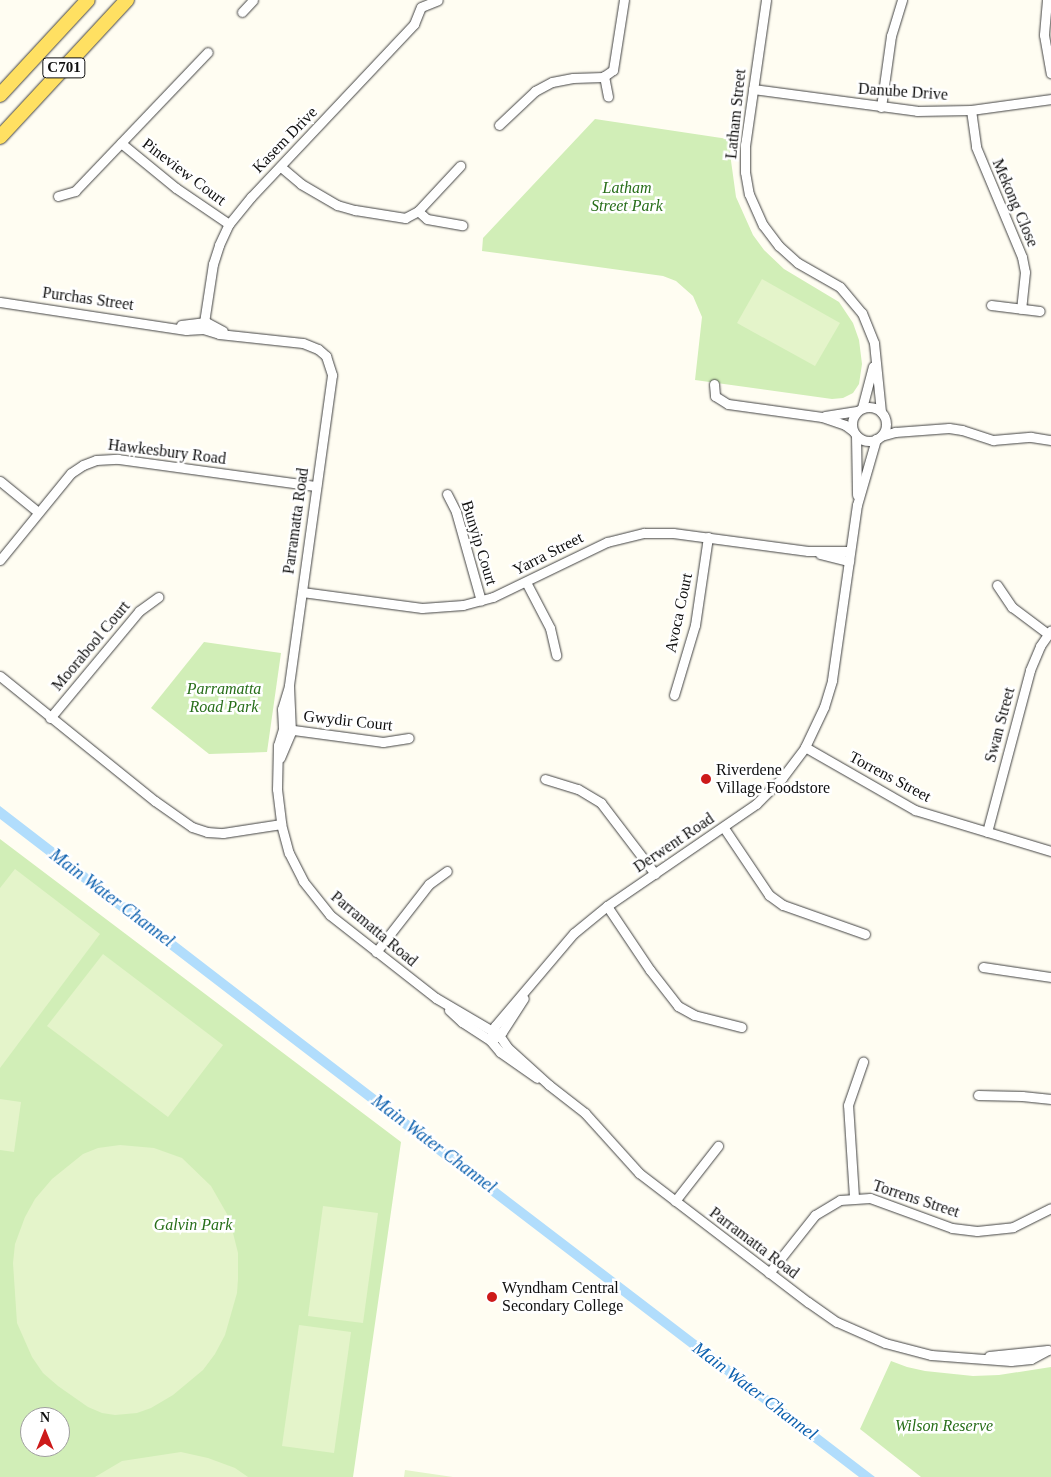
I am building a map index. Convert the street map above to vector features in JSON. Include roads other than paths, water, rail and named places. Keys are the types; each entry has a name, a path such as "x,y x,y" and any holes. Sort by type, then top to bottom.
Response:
{"main road":[{"name":"C701","path":"0,95 88,0"},
{"name":"C701","path":"0,136 127,0"}],"street":[{"path":"242,12 253,0"},
{"path":"413,0 421,8 438,0"},
{"path":"499,125 535,91 552,82 604,76 613,70 616,64 624,0"},
{"name":"Latham Street","path":"766,0 753,89 745,164 749,194 757,215 771,238 787,254 840,286 852,298 869,327 883,414"},
{"path":"881,107 891,36 902,0"},
{"path":"1046,0 1044,35 1051,73"},
{"name":"Kasem Drive","path":"204,325 214,264 219,245 229,224 251,197 414,24 421,8"},
{"name":"Pineview Court","path":"58,196 75,191 208,52"},
{"path":"604,76 608,97"},
{"name":"Danube Drive","path":"753,89 917,111 971,110 1051,99"},
{"name":"Mekong Close","path":"971,110 976,147 1022,257 1024,272 1021,309"},
{"name":"Pineview Court","path":"121,143 176,188 229,224"},
{"path":"281,167 318,196 346,208 405,218 418,211 460,166"},
{"path":"418,211 427,219 462,225"},
{"name":"Purchas Street","path":"0,302 171,326 204,325"},
{"path":"991,305 1040,311"},
{"name":"Parramatta Road","path":"204,325 237,335 309,345 322,352 329,361 332,375 289,686 287,729 279,761 277,789 281,824 296,868 311,893 330,915 436,998 462,1022 494,1035 500,1052 549,1085 585,1113 639,1173 818,1310 868,1337 931,1355 1011,1362 1026,1360 1049,1349"},
{"name":"Latham Street","path":"860,410 875,359"},
{"path":"714,384 715,396 728,404 822,417 845,425 865,441 908,431 948,428 962,430 993,440 1031,437 1051,440"},
{"path":"822,417 872,407 897,426 908,431"},
{"path":"854,433 852,420 860,410"},
{"path":"878,438 886,427 883,414"},
{"name":"Derwent Road","path":"854,433 857,505"},
{"name":"Derwent Road","path":"494,1035 519,1008 530,987 574,933 607,906 724,828 769,791 805,746 824,707 832,680 857,505 878,438"},
{"name":"Hawkesbury Road","path":"0,560 71,473 89,462 102,459 316,486"},
{"path":"0,482 38,512"},
{"name":"Bunyip Court","path":"447,494 456,512 481,601"},
{"name":"Yarra Street","path":"302,592 422,608 449,607 481,601 526,582 581,553 618,538 659,532 808,550 850,551"},
{"name":"Avoca Court","path":"674,695 695,625 708,537"},
{"name":"Yarra Street","path":"808,550 849,561"},
{"path":"526,582 550,628 556,655"},
{"path":"997,585 1012,606 1049,632"},
{"name":"Moorabool Court","path":"50,718 139,611 158,597"},
{"name":"Swan Street","path":"986,832 1030,670 1040,646 1049,632"},
{"path":"0,676 172,814 192,827 207,832 223,833 281,824"},
{"name":"Gwydir Court","path":"287,729 383,742 409,738"},
{"name":"Torrens Street","path":"805,746 906,806 1051,851"},
{"path":"545,779 578,789 601,803 616,820 655,874"},
{"path":"724,828 769,895 783,905 865,934"},
{"path":"376,952 428,884 448,871"},
{"path":"607,906 654,977 678,1006 694,1015 741,1027"},
{"path":"983,967 1051,977"},
{"path":"854,1197 848,1105 863,1062"},
{"path":"978,1095 1051,1099"},
{"path":"675,1201 718,1146"},
{"name":"Torrens Street","path":"769,1273 815,1215 831,1203 854,1197 878,1200 952,1228 977,1231 1013,1227 1036,1218 1051,1208"}],"water":[{"name":"Main Water Channel","path":"0,806 875,1477 859,1477 280,1034 0,819"}],"place":[{"name":"Riverdene Village Foodstore","path":"706,779"},
{"name":"Wyndham Central Secondary College","path":"492,1297"}],"park label":[{"name":"Latham Street Park","path":"627,197"},
{"name":"Parramatta Road Park","path":"224,698"},
{"name":"Galvin Park","path":"193,1225"},
{"name":"Wilson Reserve","path":"944,1426"}]}
